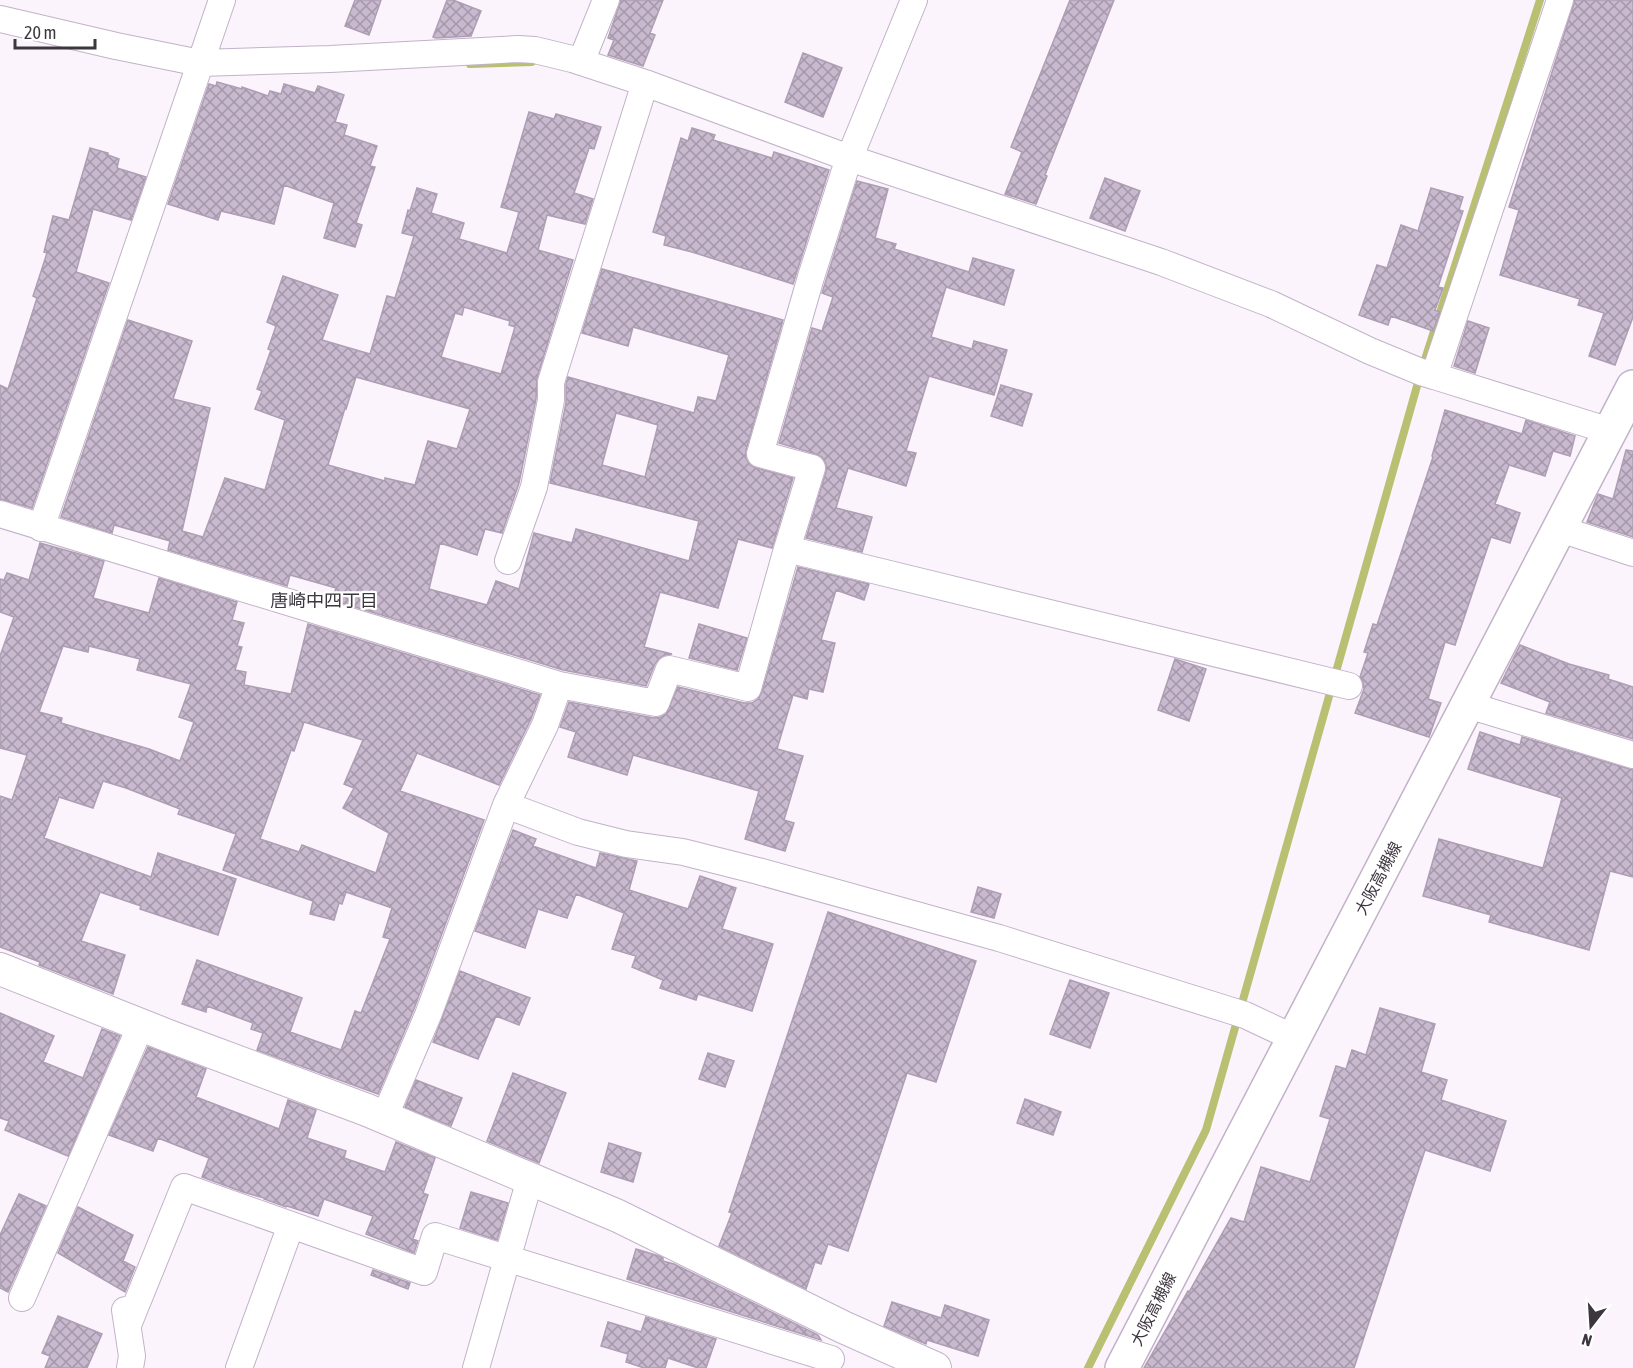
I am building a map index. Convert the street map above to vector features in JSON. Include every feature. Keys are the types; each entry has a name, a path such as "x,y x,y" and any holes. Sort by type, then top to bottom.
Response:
{"main road":[{"name":"大阪高槻線","path":"1122,1368 1633,387"}],"street":[{"path":"42,528 222,0"},
{"path":"581,62 606,0"},
{"path":"0,514 559,685 656,703 669,669 748,688 812,468 760,454 849,158 915,0"},
{"path":"1434,376 1560,0"},
{"path":"0,19 200,63 535,50 645,83 849,158 1161,262 1271,304 1370,351 1421,372 1610,431"},
{"path":"508,561 534,487 551,400 550,382 645,83"},
{"path":"1560,529 1633,553"},
{"path":"787,549 1349,686"},
{"path":"384,1118 428,1015 506,805 545,725 559,685"},
{"path":"1468,705 1633,755"},
{"path":"506,805 578,832 626,844 694,855 999,938 1190,996 1245,1015 1294,1038"},
{"path":"0,969 384,1118 618,1216 843,1327 935,1368"},
{"path":"22,1298 141,1025"},
{"path":"476,1368 530,1179"},
{"path":"128,1325 184,1187 424,1272 435,1236 830,1363 843,1327"},
{"path":"238,1368 291,1225"},
{"path":"123,1292 132,1356 130,1368"}],"building":[{"path":"355,0 381,0 369,35 345,26"},
{"path":"447,0 453,0 481,11 471,36 433,37"},
{"path":"621,0 663,0 650,33 655,35 643,66 608,55 614,40 608,38"},
{"path":"1070,0 1114,0 1045,175 1047,176 1036,204 1005,194 1022,152 1011,147"},
{"path":"1575,0 1633,0 1633,317 1615,365 1589,356 1604,313 1578,305 1580,299 1500,275 1519,210 1509,207"},
{"path":"803,53 842,68 823,117 785,102"},
{"path":"217,82 268,96 270,91 281,94 284,84 315,93 318,86 344,95 335,122 347,125 344,135 377,146 370,166 375,167 356,223 362,225 355,247 324,238 334,203 284,185 274,224 221,211 218,220 168,204 209,84 216,86"},
{"path":"529,112 554,119 556,114 601,127 594,149 589,148 574,193 593,199 585,224 547,215 538,250 573,260 537,378 536,399 519,483 502,533 485,529 477,555 440,543 429,589 487,605 496,581 519,589 534,533 572,543 576,529 689,561 699,521 550,483 566,403 568,377 694,413 698,397 716,401 729,355 633,327 628,346 582,333 602,269 783,320 746,450 746,458 750,465 793,478 772,548 738,539 718,608 660,592 644,647 672,654 659,658 646,686 563,670 332,600 336,588 290,575 287,586 168,550 170,541 114,525 112,533 61,517 128,320 192,341 173,399 210,408 182,531 203,537 225,478 265,490 285,420 255,409 262,391 257,389 271,350 268,349 276,326 267,322 283,276 338,295 322,340 370,354 387,296 395,298 414,236 402,233 417,188 437,194 431,213 464,223 459,239 507,253 519,212 501,207","holes":["464,307 510,321 509,325 515,327 501,374 441,357 455,313 462,315","356,377 470,409 457,449 428,441 415,485 385,478 385,481 328,465","616,413 658,425 645,477 602,465"]},
{"path":"692,128 715,135 713,140 772,158 774,152 829,170 793,284 664,245 666,236 653,232 681,138 688,141"},
{"path":"90,148 119,159 117,168 146,177 131,220 93,209 76,272 109,283 32,508 0,499 0,385 8,389 37,298 33,296 47,253 44,252 53,216 69,220"},
{"path":"1105,178 1140,191 1125,231 1090,218"},
{"path":"857,181 888,189 875,238 896,244 894,249 969,272 973,258 1014,270 1004,305 946,287 931,337 972,349 974,341 1007,350 994,395 929,376 906,451 916,453 906,486 848,468 836,508 872,517 862,552 806,538 826,472 826,464 822,457 816,454 779,443 812,328 822,331 833,297 822,293"},
{"path":"1431,188 1463,197 1459,210 1463,211 1438,287 1443,288 1435,310 1440,312 1433,331 1391,316 1388,325 1359,315 1377,265 1387,268 1401,225 1418,231"},
{"path":"1468,321 1489,328 1475,373 1454,366"},
{"path":"1001,385 1032,394 1022,426 991,416"},
{"path":"1445,410 1522,434 1526,420 1575,436 1570,456 1553,451 1545,476 1509,465 1495,504 1520,513 1510,543 1491,537 1455,645 1445,642 1428,699 1441,703 1429,737 1355,713 1364,689 1360,677 1368,653 1364,652 1373,624 1377,625 1433,457"},
{"path":"1626,450 1633,451 1633,537 1587,522 1598,494 1613,499"},
{"path":"40,543 104,561 93,598 149,613 159,578 237,602 232,620 244,623 237,646 242,647 235,670 246,672 244,685 291,694 308,624 540,695 499,785 417,753 400,791 484,820 414,1009 378,1094 257,1050 263,1033 251,1029 253,1023 207,1006 206,1012 182,1004 197,960 302,998 290,1032 341,1050 355,1011 361,1013 390,939 383,937 392,908 346,892 342,904 339,903 334,920 310,914 313,901 223,870 236,834 178,814 180,809 126,788 103,781 93,808 59,797 44,838 151,877 158,853 236,879 218,935 140,909 141,906 100,892 81,941 125,955 113,994 0,947 0,796 12,800 27,755 0,748 0,656 14,617 0,612 0,579 4,580 7,573 29,580","holes":["63,646 88,652 89,646 140,659 137,670 191,684 179,717 194,722 180,761 149,749 61,723 62,718 39,712","304,722 363,740 344,784 354,788 343,808 389,833 376,873 302,845 299,852 260,839 291,750 294,751"]},
{"path":"798,567 869,584 864,600 836,590 821,640 835,643 823,692 809,689 807,699 793,695 777,749 803,756 784,820 794,823 785,851 745,839 759,791 633,755 627,775 568,757 576,732 560,727 569,702 654,718 666,714 678,687 744,703 752,703 758,699"},
{"path":"699,624 747,638 737,670 689,658"},
{"path":"1520,645 1569,664 1609,675 1608,679 1633,687 1633,739 1546,713 1550,702 1501,683"},
{"path":"1175,659 1206,669 1189,721 1158,710"},
{"path":"1480,732 1520,745 1522,737 1633,770 1633,877 1610,871 1589,950 1489,922 1491,915 1423,896 1439,839 1543,868 1562,798 1468,769"},
{"path":"513,830 536,839 533,846 596,868 600,853 637,861 629,890 688,909 700,876 736,888 722,929 773,944 752,1011 698,994 696,1000 660,988 663,980 632,967 636,956 612,949 624,913 576,894 567,918 538,909 525,948 475,931"},
{"path":"978,887 1001,894 994,918 971,912"},
{"path":"828,912 976,961 936,1082 907,1073 848,1251 828,1244 821,1264 815,1262 806,1289 719,1246 732,1213 729,1212"},
{"path":"460,971 530,998 519,1025 496,1016 478,1059 433,1042"},
{"path":"1070,980 1109,993 1090,1048 1050,1034"},
{"path":"1380,1008 1435,1024 1421,1072 1447,1080 1441,1100 1506,1121 1490,1171 1425,1150 1354,1368 1144,1368 1231,1218 1244,1222 1261,1167 1310,1182 1330,1119 1320,1116 1336,1066 1346,1069 1352,1050 1366,1055"},
{"path":"0,1013 54,1036 43,1062 83,1078 102,1029 120,1036 68,1156 5,1130 9,1121 0,1118"},
{"path":"148,1047 206,1069 196,1097 279,1129 288,1100 316,1110 307,1138 346,1151 344,1158 385,1172 396,1142 435,1158 423,1193 428,1195 413,1239 418,1241 414,1253 366,1234 373,1216 324,1199 318,1216 286,1207 202,1177 209,1158 158,1138 153,1151 109,1135"},
{"path":"708,1053 734,1061 725,1087 699,1079"},
{"path":"513,1073 566,1093 539,1163 487,1141"},
{"path":"416,1080 462,1098 451,1126 405,1107"},
{"path":"1025,1099 1061,1112 1053,1135 1017,1123"},
{"path":"609,1143 641,1153 633,1182 601,1172"},
{"path":"471,1192 508,1203 497,1240 460,1228"},
{"path":"19,1194 46,1206 8,1292 0,1288 0,1235"},
{"path":"78,1207 133,1235 123,1261 135,1267 125,1292 58,1253"},
{"path":"636,1249 659,1256 663,1258 663,1261 674,1264 818,1335 821,1340 627,1279"},
{"path":"373,1270 410,1283 408,1289 371,1275"},
{"path":"892,1302 941,1318 945,1305 989,1320 978,1356 927,1340 926,1344 884,1326"},
{"path":"58,1316 102,1334 87,1368 45,1368 50,1356 42,1353"},
{"path":"646,1317 716,1339 706,1368 698,1368 668,1358 665,1368 644,1368 626,1362 628,1354 601,1346 608,1322 641,1332"}],"waterway":[{"path":"1088,1368 1206,1130 1421,372 1540,0"},
{"path":"470,64 532,62"}],"district":[{"name":"唐崎中四丁目","path":"324,601"}]}
